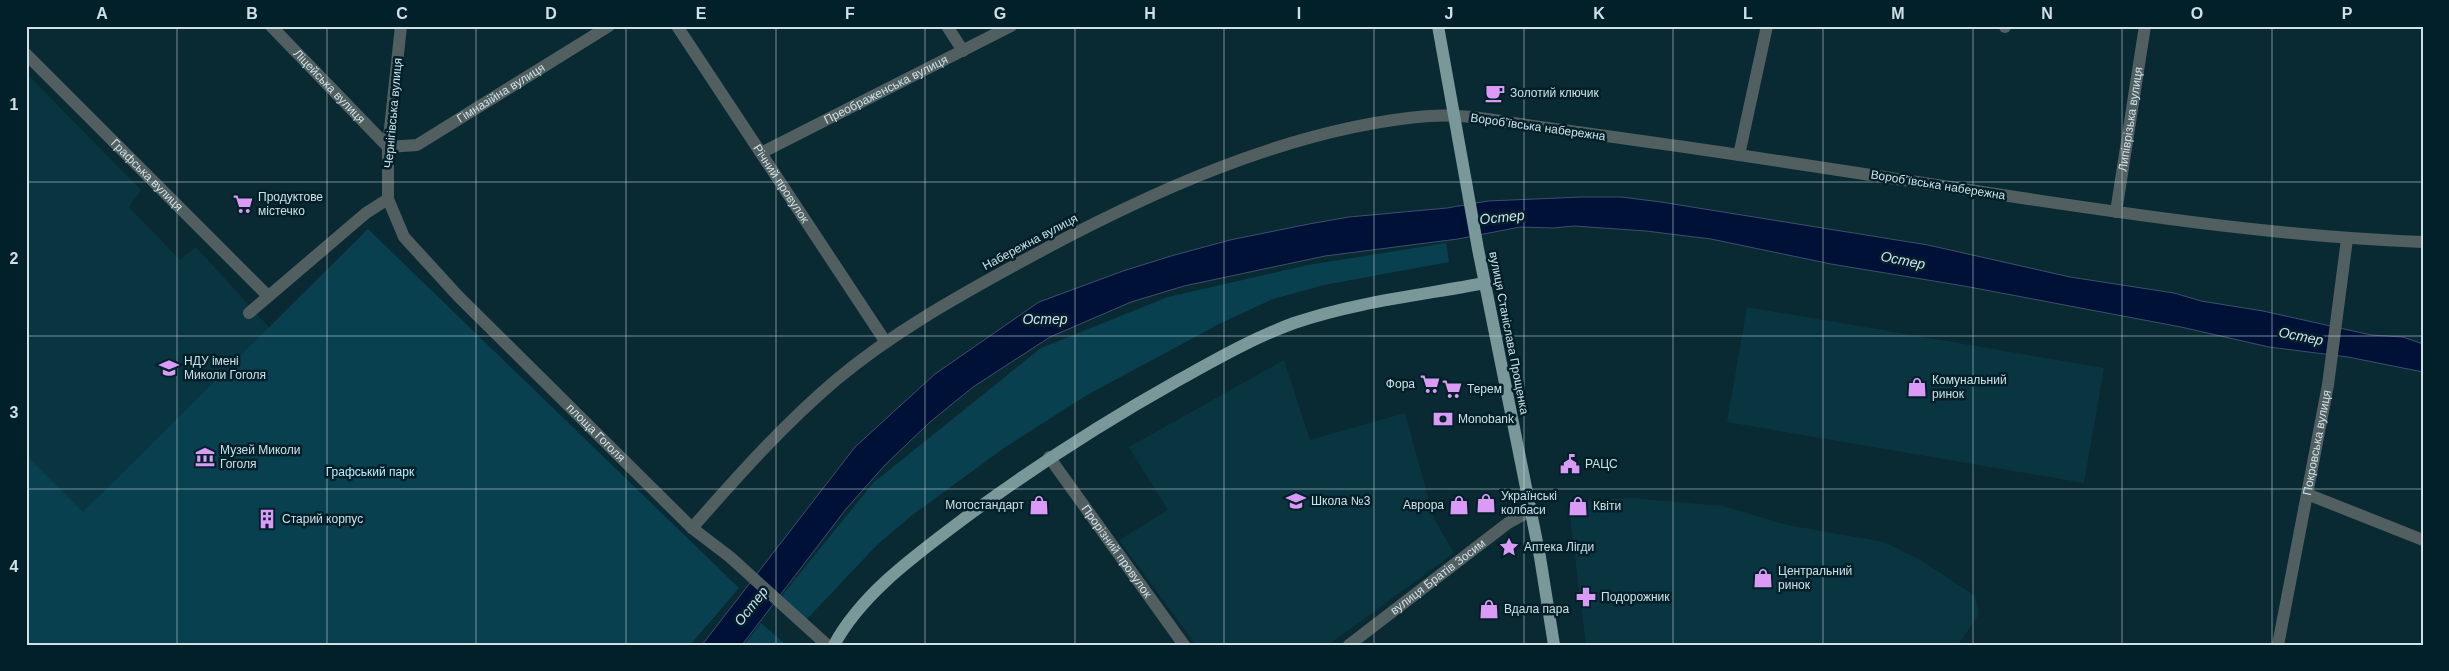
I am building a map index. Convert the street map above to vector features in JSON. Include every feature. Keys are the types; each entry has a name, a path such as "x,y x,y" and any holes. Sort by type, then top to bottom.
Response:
{"main road":[{"name":"вулиця Станіслава Прощенка","path":"1438,26 1478,249 1530,511 1554,645"},
{"path":"834,645 864,604 898,571 971,514 1049,457 1115,416 1231,351 1269,333 1331,313 1485,282"}],"street":[{"name":"Ліцейська вулиця","path":"271,26 388,147"},
{"name":"Чернігівська вулиця","path":"388,199 388,147 401,26"},
{"name":"Гімназійна вулиця","path":"388,147 417,144 609,26"},
{"name":"Річний провулок","path":"677,26 885,341"},
{"path":"947,26 963,51"},
{"name":"Преображенська вулиця","path":"761,153 1011,26"},
{"path":"1739,155 1767,26"},
{"name":"Липіврізька вулиця","path":"2116,212 2146,26"},
{"name":"Графська вулиця","path":"26,54 268,296"},
{"name":"Набережна вулиця","path":"692,528 782,429 834,381 885,341 930,313 1064,238 1143,201 1227,166 1292,143 1327,134 1429,116 1455,116"},
{"name":"Воробʼївська набережна","path":"1455,116 1739,155 2116,212 2347,239 2423,242"},
{"path":"249,313 366,213 388,199"},
{"name":"площа Гоголя","path":"388,199 404,238 416,252 692,528 730,558 827,645"},
{"name":"Покровська вулиця","path":"2278,645 2328,386 2347,239"},
{"name":"Прорізний провулок","path":"1049,457 1184,645"},
{"path":"2307,494 2423,540"},
{"name":"вулиця Братів Зосим","path":"1349,645 1508,523 1530,511"}],"shaded area":[{"path":"30,77 141,190 129,207 180,260 196,247 268,326 426,482 26,645 26,80"},
{"name":"Комунальний ринок","path":"1747,307 2104,368 2084,483 1727,422"},
{"name":"Школа №3","path":"1284,360 1310,440 1405,413 1434,519 1454,553 1328,645 1196,645 1119,540 1168,510 1129,447"},
{"name":"Центральний ринок","path":"1633,498 1723,506 1787,525 1884,542 1921,560 1975,596 1979,614 1958,645 1586,645 1569,509 1572,501"}],"green space":[{"name":"Графський парк","path":"368,229 739,588 690,645 26,645 26,455 83,512"},
{"path":"1446,243 1449,262 1324,285 1273,299 1221,323 1087,395 1004,448 911,516 877,545 805,621 780,598 873,483 1041,348 1168,297 1308,265"},
{"path":"761,623 785,644 786,645 744,645"}],"water":[{"name":"Остер","path":"1621,197 1661,202 1928,245 2070,277 2174,293 2201,301 2263,311 2371,335 2403,337 2423,344 2423,372 2348,357 2269,347 2181,327 1964,286 1831,264 1711,239 1646,231 1574,226 1553,228 1520,227 1458,239 1325,256 1184,286 1131,302 1050,337 973,387 930,422 885,465 846,509 742,645 702,645 855,447 935,374 1039,302 1123,271 1171,256 1230,240 1309,224 1349,217 1447,208 1488,201"}],"place":[{"name":"Золотий ключик","path":"1495,93"},
{"name":"Продуктове містечко","path":"243,204"},
{"name":"НДУ імені Миколи Гоголя","path":"169,368"},
{"name":"Фора","path":"1430,384"},
{"name":"Комунальний ринок","path":"1917,387"},
{"name":"Терем","path":"1452,389"},
{"name":"Monobank","path":"1443,419"},
{"name":"Музей Миколи Гоголя","path":"205,457"},
{"name":"РАЦС","path":"1570,464"},
{"name":"Школа №3","path":"1296,501"},
{"name":"Українські колбаси","path":"1486,503"},
{"name":"Мотостандарт","path":"1039,505"},
{"name":"Аврора","path":"1459,505"},
{"name":"Квіти","path":"1578,506"},
{"name":"Старий корпус","path":"267,519"},
{"name":"Аптека Лігди","path":"1509,547"},
{"name":"Центральний ринок","path":"1763,578"},
{"name":"Подорожник","path":"1586,597"},
{"name":"Вдала пара","path":"1489,609"}]}
